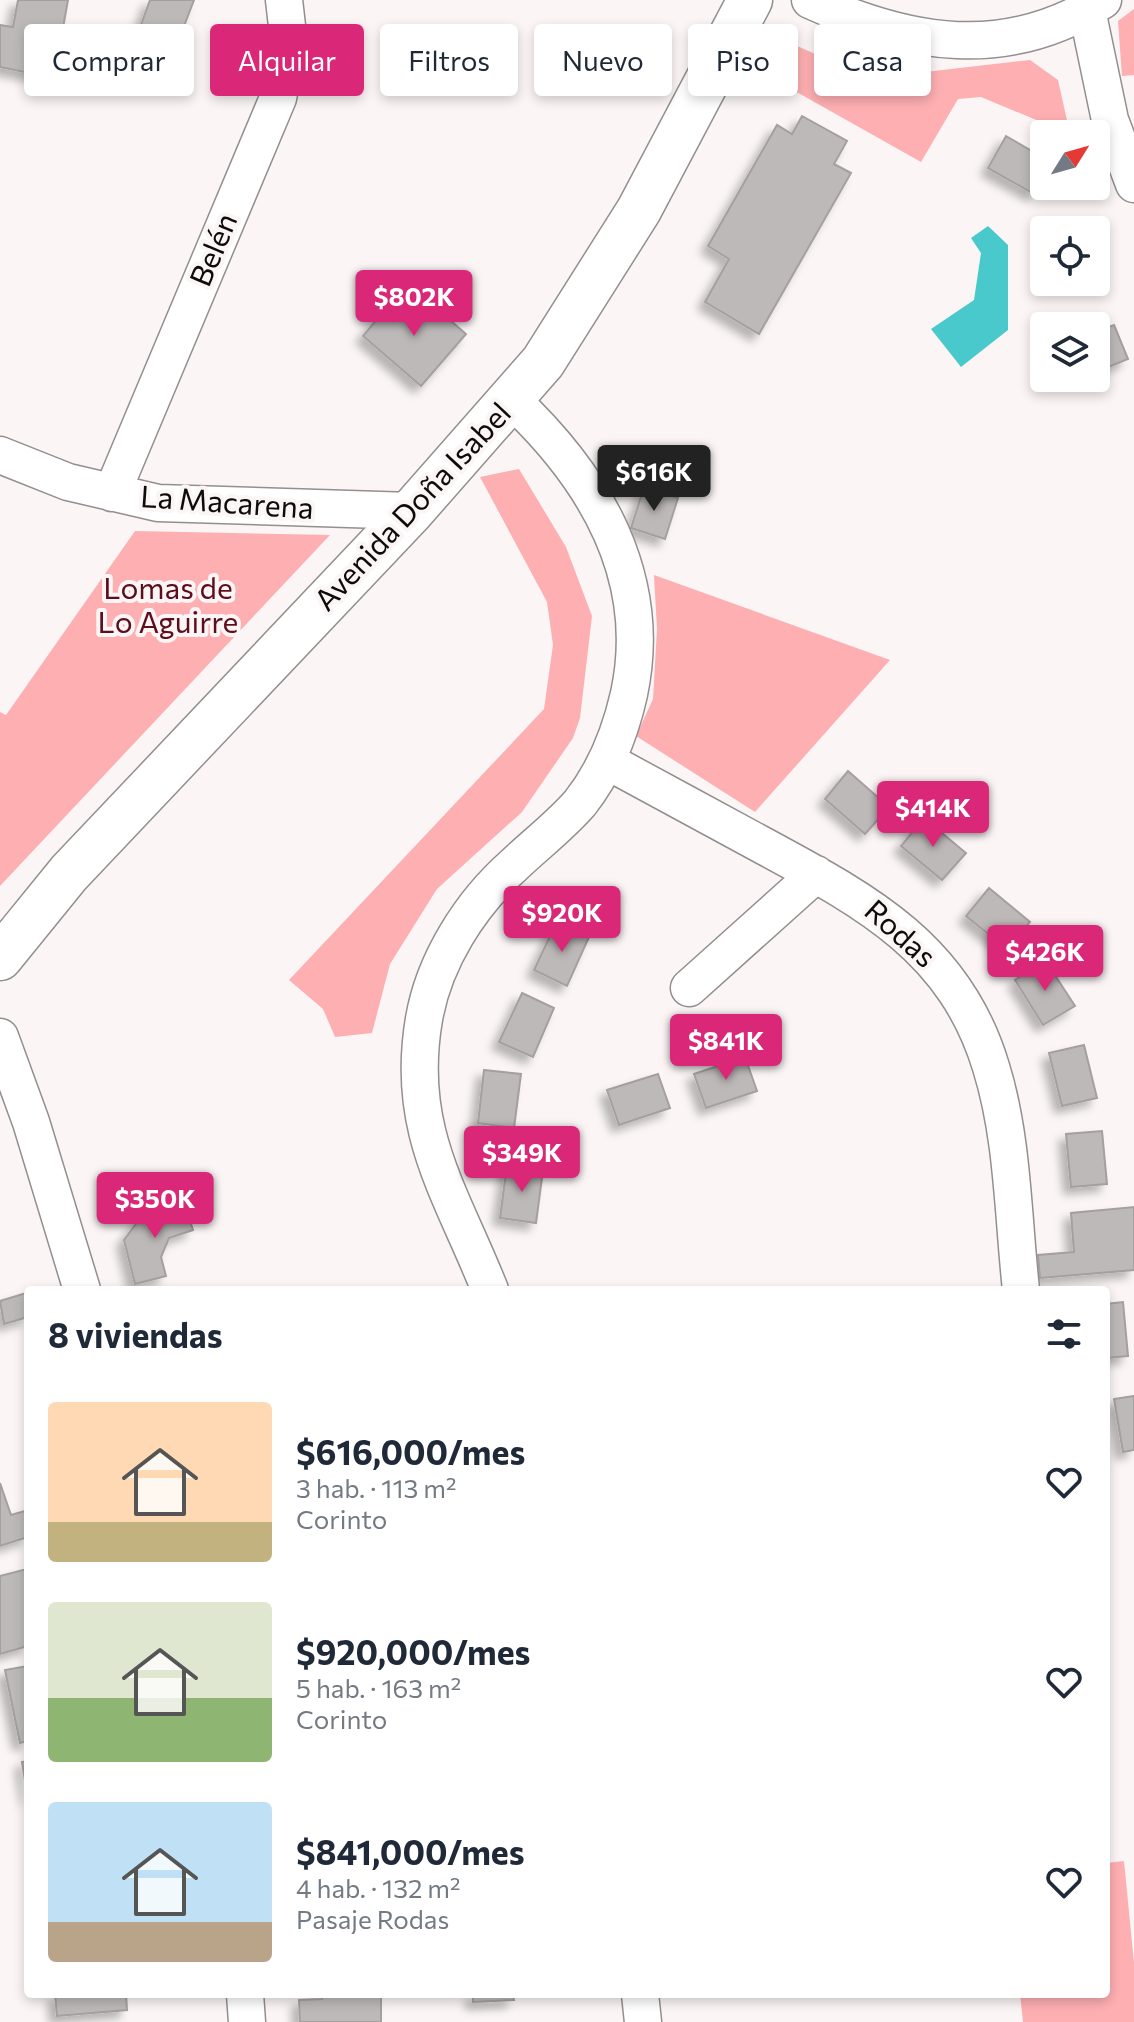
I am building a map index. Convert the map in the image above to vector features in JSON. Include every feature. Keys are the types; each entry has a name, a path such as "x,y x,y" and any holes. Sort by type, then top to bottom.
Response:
{"street":[{"name":"Belén","path":"112,493 278,98 289,43 284,0"},
{"name":"Avenida Doña Isabel","path":"0,958 69,873 412,511 512,400 551,351 610,260 750,0"},
{"path":"810,0 898,33 958,41 1022,35 1095,5 1110,120 1134,184"},
{"path":"488,1286 435,1165 425,1129 419,1080 425,1017 440,969 466,921 499,879 563,821 607,761 619,734 636,647 632,589 615,536 586,485 555,445 512,400"},
{"name":"La Macarena","path":"0,455 68,482 184,507 412,511"},
{"name":"Rodas","path":"607,761 864,901 904,931 941,970 972,1018 992,1068 1000,1107 1021,1286"},
{"path":"689,988 816,874"},
{"path":"0,1037 31,1122 81,1286"},
{"path":"245,1998 247,2022"},
{"path":"640,1998 643,2022"}],"green space":[{"path":"1134,9 1134,75 1122,76 1118,21"},
{"path":"798,46 814,53 814,96 931,96 931,71 1030,60 1058,80 1067,120 1036,120 981,97 958,99 921,162 798,93"},
{"path":"519,469 566,547 592,616 580,718 573,738 522,812 437,889 390,964 372,1033 335,1037 323,1009 289,980 544,709 553,645 547,602 480,477"},
{"name":"Lomas de Lo Aguirre","path":"135,531 330,535 0,886 0,712 6,715"},
{"path":"654,575 890,660 755,812 636,736 653,699 657,629"},
{"path":"1124,1861 1134,1963 1134,2022 1023,2022 1020,1998 1110,1998 1110,1863"}],"water":[{"path":"988,226 1008,245 1008,330 961,367 931,329 974,300 981,253 971,238"}],"building":[{"path":"18,0 68,0 64,24 24,24 24,72 0,67 0,25 13,27"},
{"path":"150,0 194,0 185,24 141,24"},
{"path":"802,116 847,141 834,164 851,173 759,334 705,302 729,259 708,246 777,125 792,134"},
{"path":"1006,136 1030,150 1030,192 988,168"},
{"path":"400,292 426,315 434,306 466,334 421,386 363,336"},
{"path":"1114,325 1128,359 1110,366 1110,327"},
{"path":"644,487 678,498 665,539 631,528"},
{"path":"848,771 889,807 865,834 825,799"},
{"path":"924,818 966,853 942,880 901,846"},
{"path":"989,888 1030,922 1008,950 966,916"},
{"path":"557,921 589,937 567,986 534,970"},
{"path":"1045,960 1075,1006 1043,1025 1015,980"},
{"path":"522,993 554,1008 533,1057 499,1042"},
{"path":"1084,1045 1097,1098 1062,1106 1049,1053"},
{"path":"745,1057 757,1091 706,1108 694,1074"},
{"path":"484,1070 521,1074 514,1128 478,1123"},
{"path":"658,1074 670,1108 619,1125 607,1090"},
{"path":"1102,1131 1107,1184 1071,1187 1066,1134"},
{"path":"507,1165 543,1170 536,1223 500,1218"},
{"path":"184,1202 193,1230 169,1238 161,1257 166,1276 135,1284 124,1240 144,1213"},
{"path":"1134,1207 1134,1270 1040,1278 1038,1255 1074,1252 1071,1213"},
{"path":"24,1294 24,1318 4,1324 0,1301"},
{"path":"1123,1302 1128,1356 1110,1358 1110,1304"},
{"path":"1134,1396 1134,1450 1123,1452 1114,1399"},
{"path":"0,1483 11,1515 24,1511 24,1538 0,1546"},
{"path":"24,1570 24,1647 0,1654 0,1576"},
{"path":"24,1667 24,1742 20,1743 5,1670"},
{"path":"55,1998 126,1998 127,2010 57,2016"},
{"path":"381,1998 381,2022 300,2022 299,2000"},
{"path":"473,1998 514,2000 473,2002"}]}
